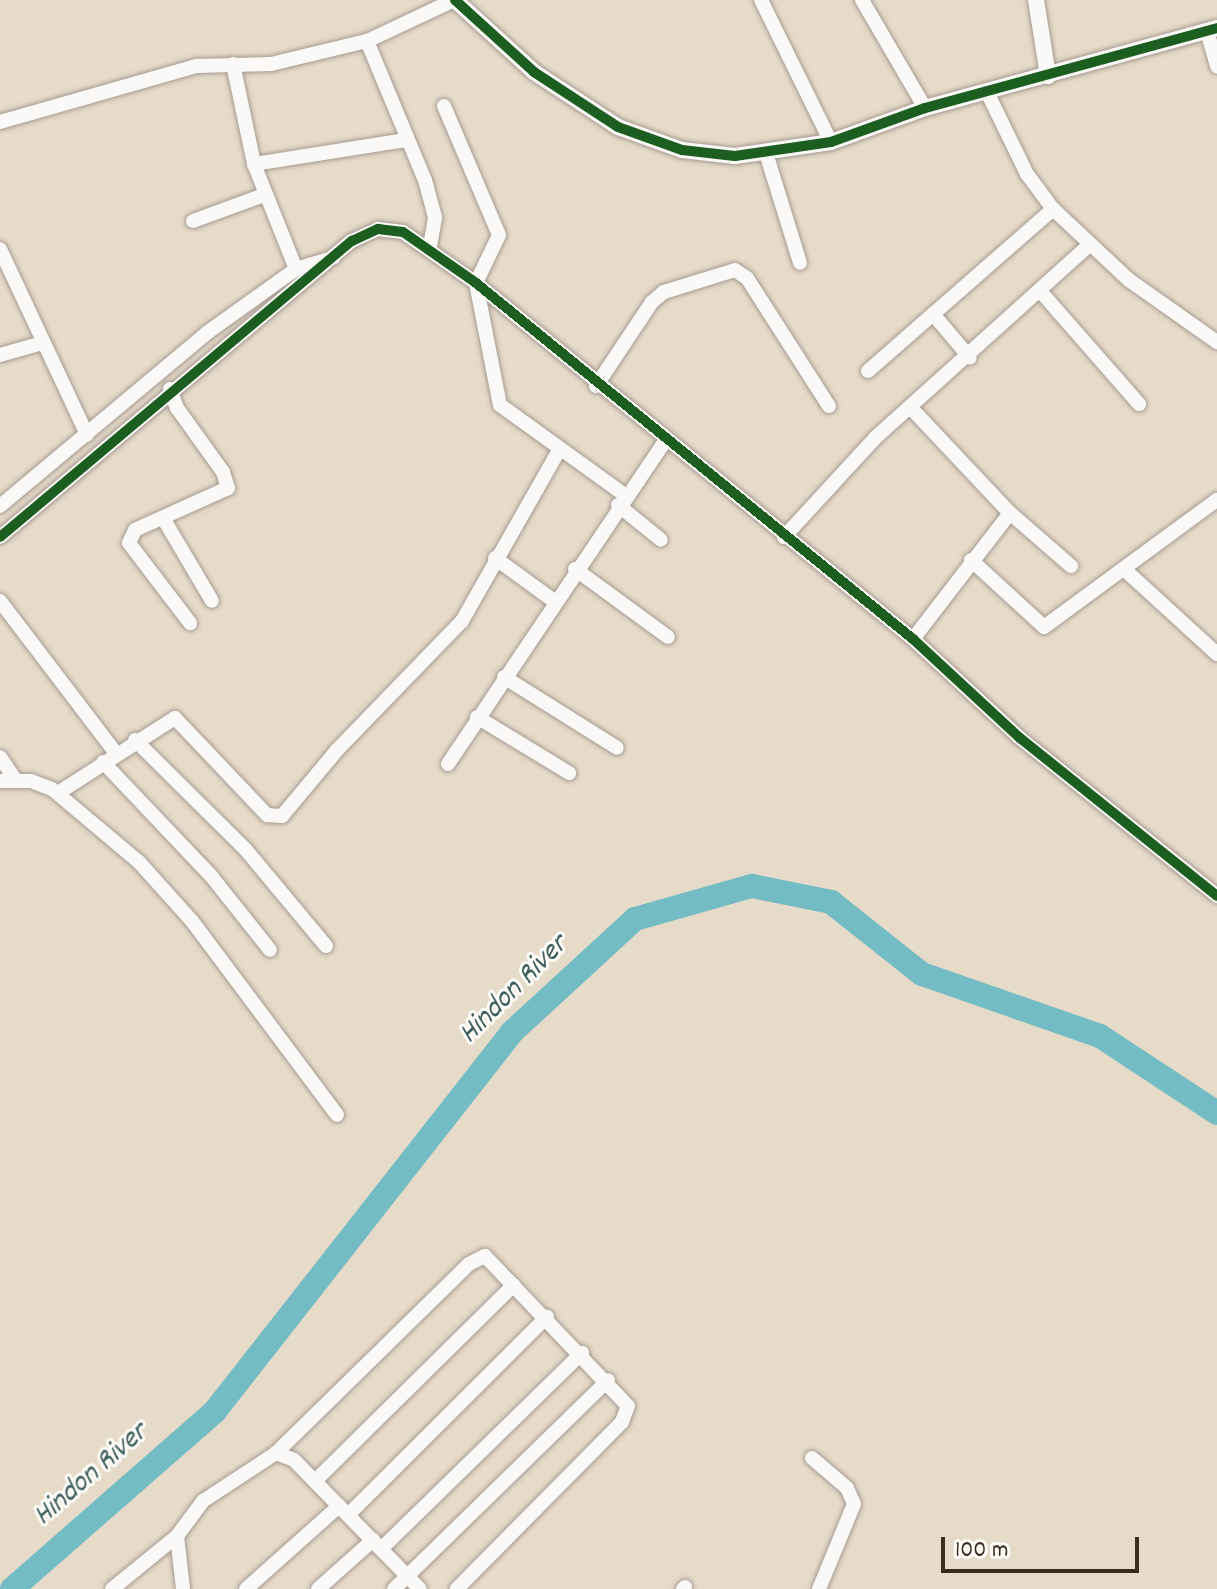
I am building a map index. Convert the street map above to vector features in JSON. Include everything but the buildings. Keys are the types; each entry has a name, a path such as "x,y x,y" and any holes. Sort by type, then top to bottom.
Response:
{"street":[{"path":"0,122 197,66 271,64 367,41 454,0 534,72 618,127 682,150 735,156 831,142 925,108 1212,29 1217,67"},
{"path":"761,0 831,142"},
{"path":"862,0 925,108"},
{"path":"1036,0 1048,76"},
{"path":"367,41 405,140 425,180 435,218 430,247"},
{"path":"233,64 254,164 296,269"},
{"path":"987,92 1027,174 1053,209 1089,245 1217,342"},
{"path":"444,106 499,235 476,283 500,405 622,500 661,540"},
{"path":"254,164 405,140"},
{"path":"766,153 800,263"},
{"path":"193,221 264,195"},
{"path":"868,371 1053,209"},
{"path":"0,537 170,389 333,258 378,229 403,232 430,247 476,283 596,386 913,639 1020,738 1217,896"},
{"path":"784,537 910,407 970,358 1089,245"},
{"path":"0,249 87,435"},
{"path":"0,506 208,332 296,269 333,258"},
{"path":"596,386 652,302 664,292 735,270 747,278 829,406"},
{"path":"1041,292 1139,404"},
{"path":"933,314 970,358"},
{"path":"0,355 42,343"},
{"path":"170,389 177,408 229,482 224,493 135,530 129,543 190,623"},
{"path":"910,407 1010,513 1071,566"},
{"path":"448,764 575,569 665,441"},
{"path":"58,793 135,740 175,718 276,819 462,621 559,450"},
{"path":"971,560 1044,627 1217,500"},
{"path":"913,639 1010,513"},
{"path":"163,518 212,601"},
{"path":"495,558 554,601"},
{"path":"575,569 668,637"},
{"path":"1125,570 1217,654"},
{"path":"0,601 116,753"},
{"path":"504,677 617,748"},
{"path":"477,717 569,773"},
{"path":"135,740 246,850 326,946"},
{"path":"0,757 8,780 58,793 139,862 192,921 337,1115"},
{"path":"103,762 212,877 270,950"},
{"path":"112,1589 177,1536 203,1501 276,1453 477,1259 485,1256 608,1380 628,1406 622,1422 457,1589"},
{"path":"315,1481 514,1285"},
{"path":"246,1589 344,1510 547,1317"},
{"path":"318,1589 377,1545 582,1353"},
{"path":"394,1589 608,1380"},
{"path":"276,1453 294,1460 420,1589"},
{"path":"812,1458 847,1488 854,1504 819,1589"},
{"path":"177,1536 183,1589"}],"waterway":[{"name":"Hindon River","path":"12,1589 215,1411 512,1032 635,919 752,886 831,902 922,974 1100,1036 1217,1113"}],"cycle path":[{"path":"455,0 534,72 618,127 682,150 735,156 831,142 925,108 1217,28"},
{"path":"0,537 352,241 378,229 403,232 476,283 913,639 1020,738 1217,896"}]}
